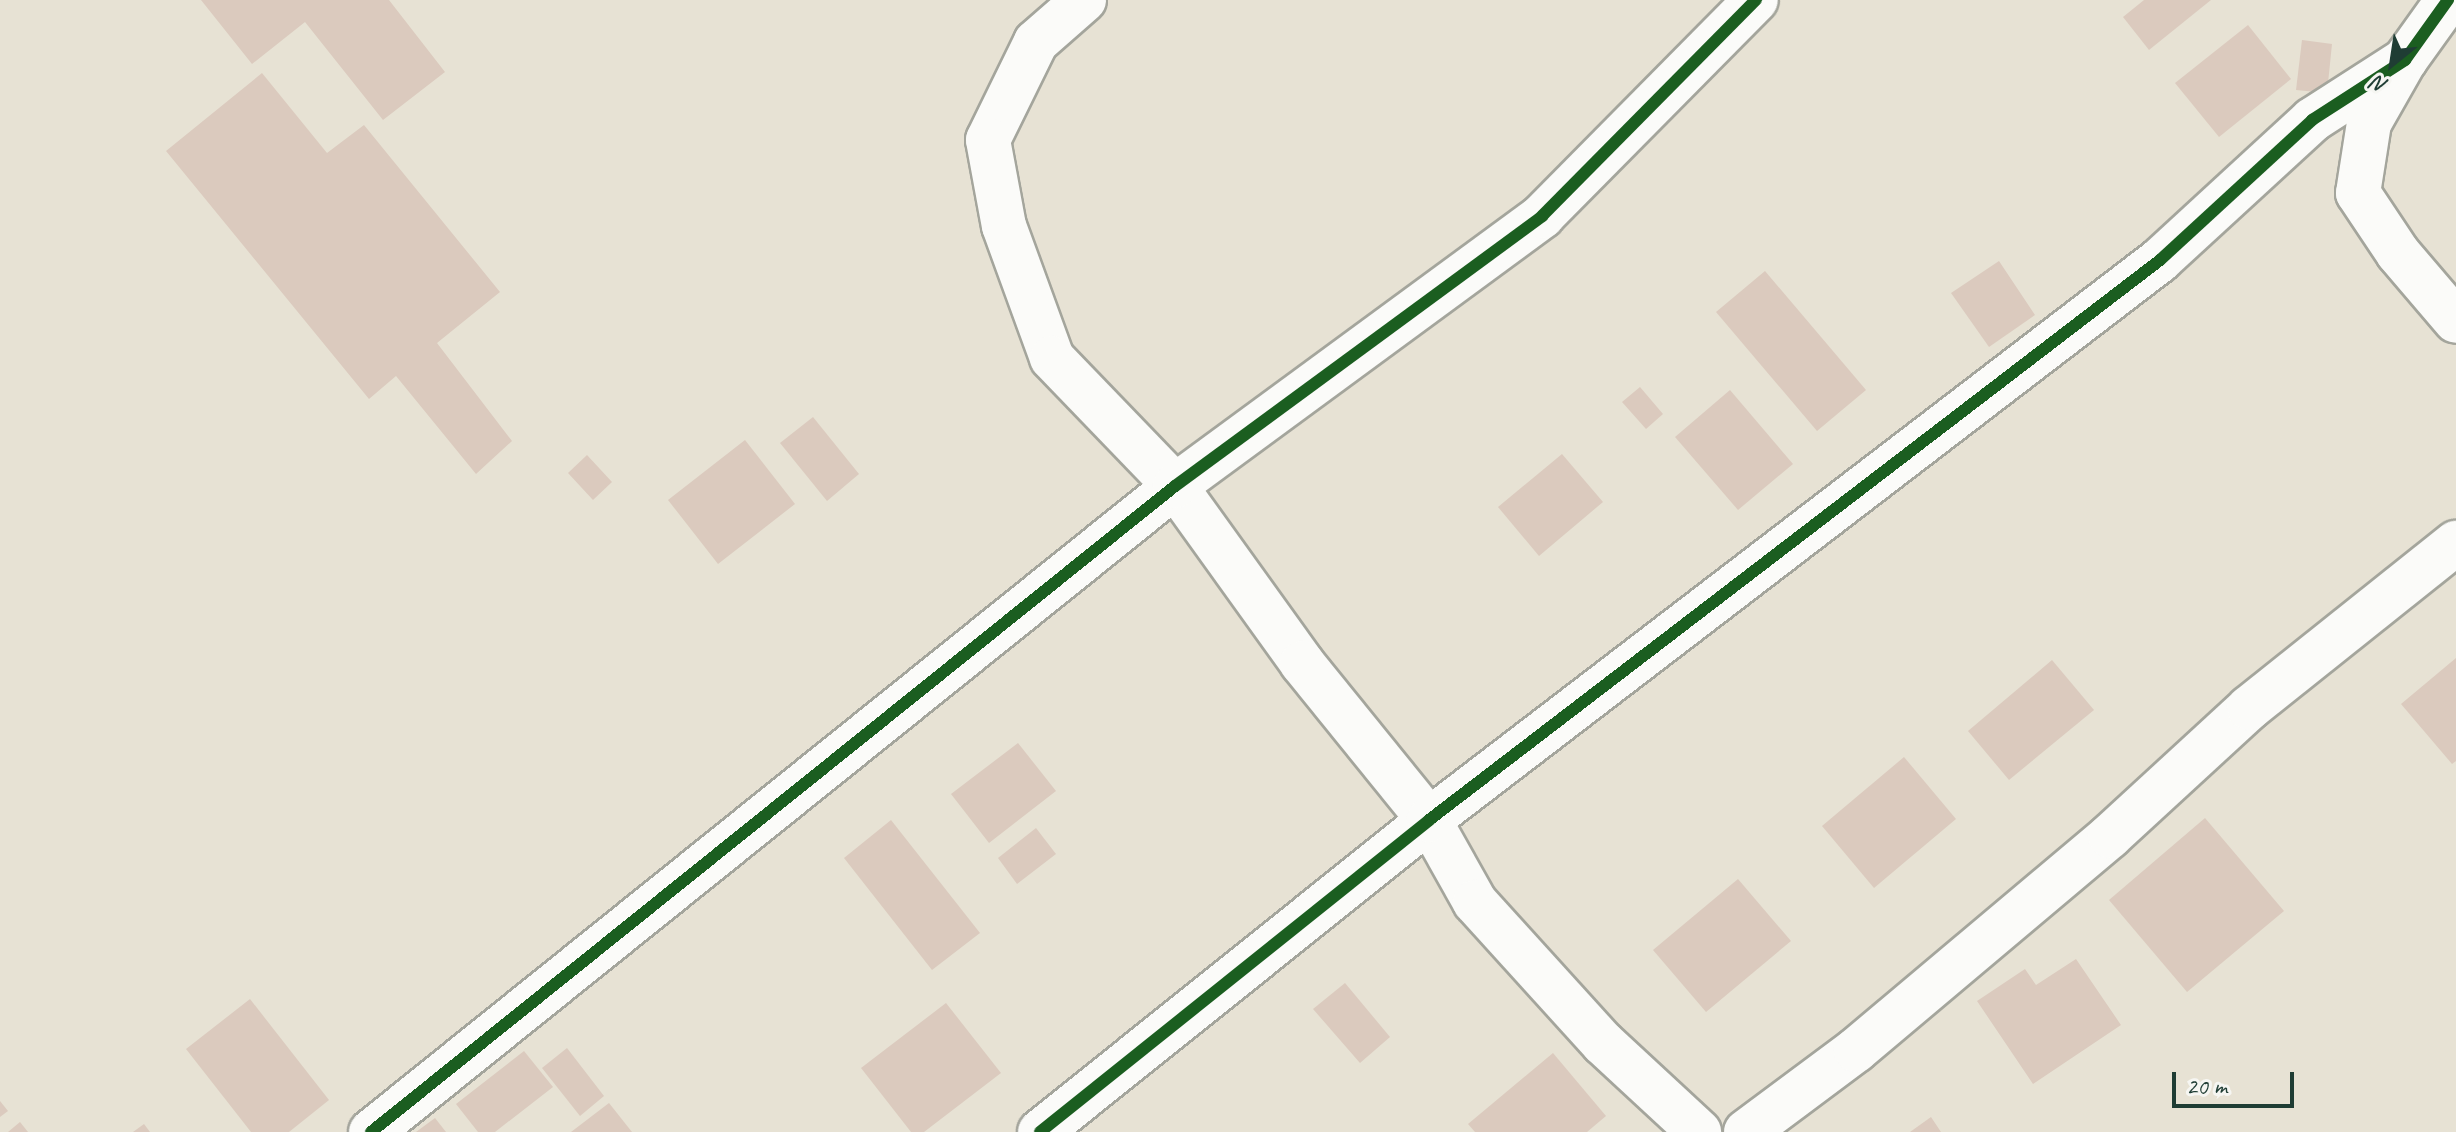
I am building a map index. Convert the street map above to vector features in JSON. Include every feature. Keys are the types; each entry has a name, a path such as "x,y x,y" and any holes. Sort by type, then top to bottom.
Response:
{"street":[{"path":"1084,0 1036,42 988,140 1004,226 1052,358 1175,486 1302,663 1429,820 1475,902 1603,1043 1699,1132"},
{"path":"371,1132 1175,486 1542,216 1756,0"},
{"path":"2448,0 2405,60 2369,123 2358,193 2398,253 2456,321"},
{"path":"1040,1132 1429,820 2160,260 2312,120 2405,60"},
{"path":"1746,1132 1856,1050 2110,836 2249,708 2456,543"}],"building":[{"path":"201,0 389,0 445,72 383,120 305,22 252,64"},
{"path":"2144,0 2211,0 2149,50 2123,17"},
{"path":"2248,25 2291,79 2219,137 2175,83"},
{"path":"2302,40 2332,44 2327,93 2296,90"},
{"path":"262,73 327,153 364,125 500,292 437,343 512,441 476,474 396,376 369,399 166,151"},
{"path":"1999,261 2035,315 1989,347 1951,293"},
{"path":"1765,271 1866,390 1817,431 1716,312"},
{"path":"1640,387 1663,414 1646,429 1622,402"},
{"path":"1730,390 1793,464 1738,510 1675,437"},
{"path":"813,417 859,474 827,501 780,443"},
{"path":"745,440 795,504 718,564 668,500"},
{"path":"1562,454 1603,502 1539,556 1498,507"},
{"path":"587,455 612,482 593,500 568,473"},
{"path":"2456,658 2456,761 2452,764 2401,704"},
{"path":"2052,660 2094,710 2009,780 1968,731"},
{"path":"1018,743 1056,791 989,843 951,794"},
{"path":"1904,757 1956,819 1874,888 1822,826"},
{"path":"2205,818 2284,911 2187,992 2109,900"},
{"path":"891,820 980,933 932,970 844,858"},
{"path":"1036,828 1056,854 1017,884 998,858"},
{"path":"1738,879 1791,941 1706,1012 1653,950"},
{"path":"2076,959 2121,1025 2033,1084 1977,1001 2025,969 2036,985"},
{"path":"1345,983 1390,1037 1360,1063 1313,1009"},
{"path":"250,999 329,1100 289,1132 251,1132 186,1049"},
{"path":"946,1003 1001,1073 924,1132 911,1132 861,1068"},
{"path":"567,1048 604,1096 580,1116 542,1068"},
{"path":"524,1051 553,1087 495,1132 478,1132 456,1104"},
{"path":"1553,1053 1606,1116 1587,1132 1475,1132 1468,1124"},
{"path":"0,1101 8,1111 0,1117"},
{"path":"609,1103 632,1132 571,1132"},
{"path":"1931,1117 1941,1132 1910,1132"},
{"path":"435,1118 446,1132 416,1132"},
{"path":"20,1122 28,1132 8,1132"},
{"path":"144,1124 150,1132 133,1132"}],"cycle path":[{"path":"371,1132 1175,486 1542,216 1756,0"},
{"path":"1040,1132 1429,820 2160,260 2312,120 2405,60 2448,0"}]}
